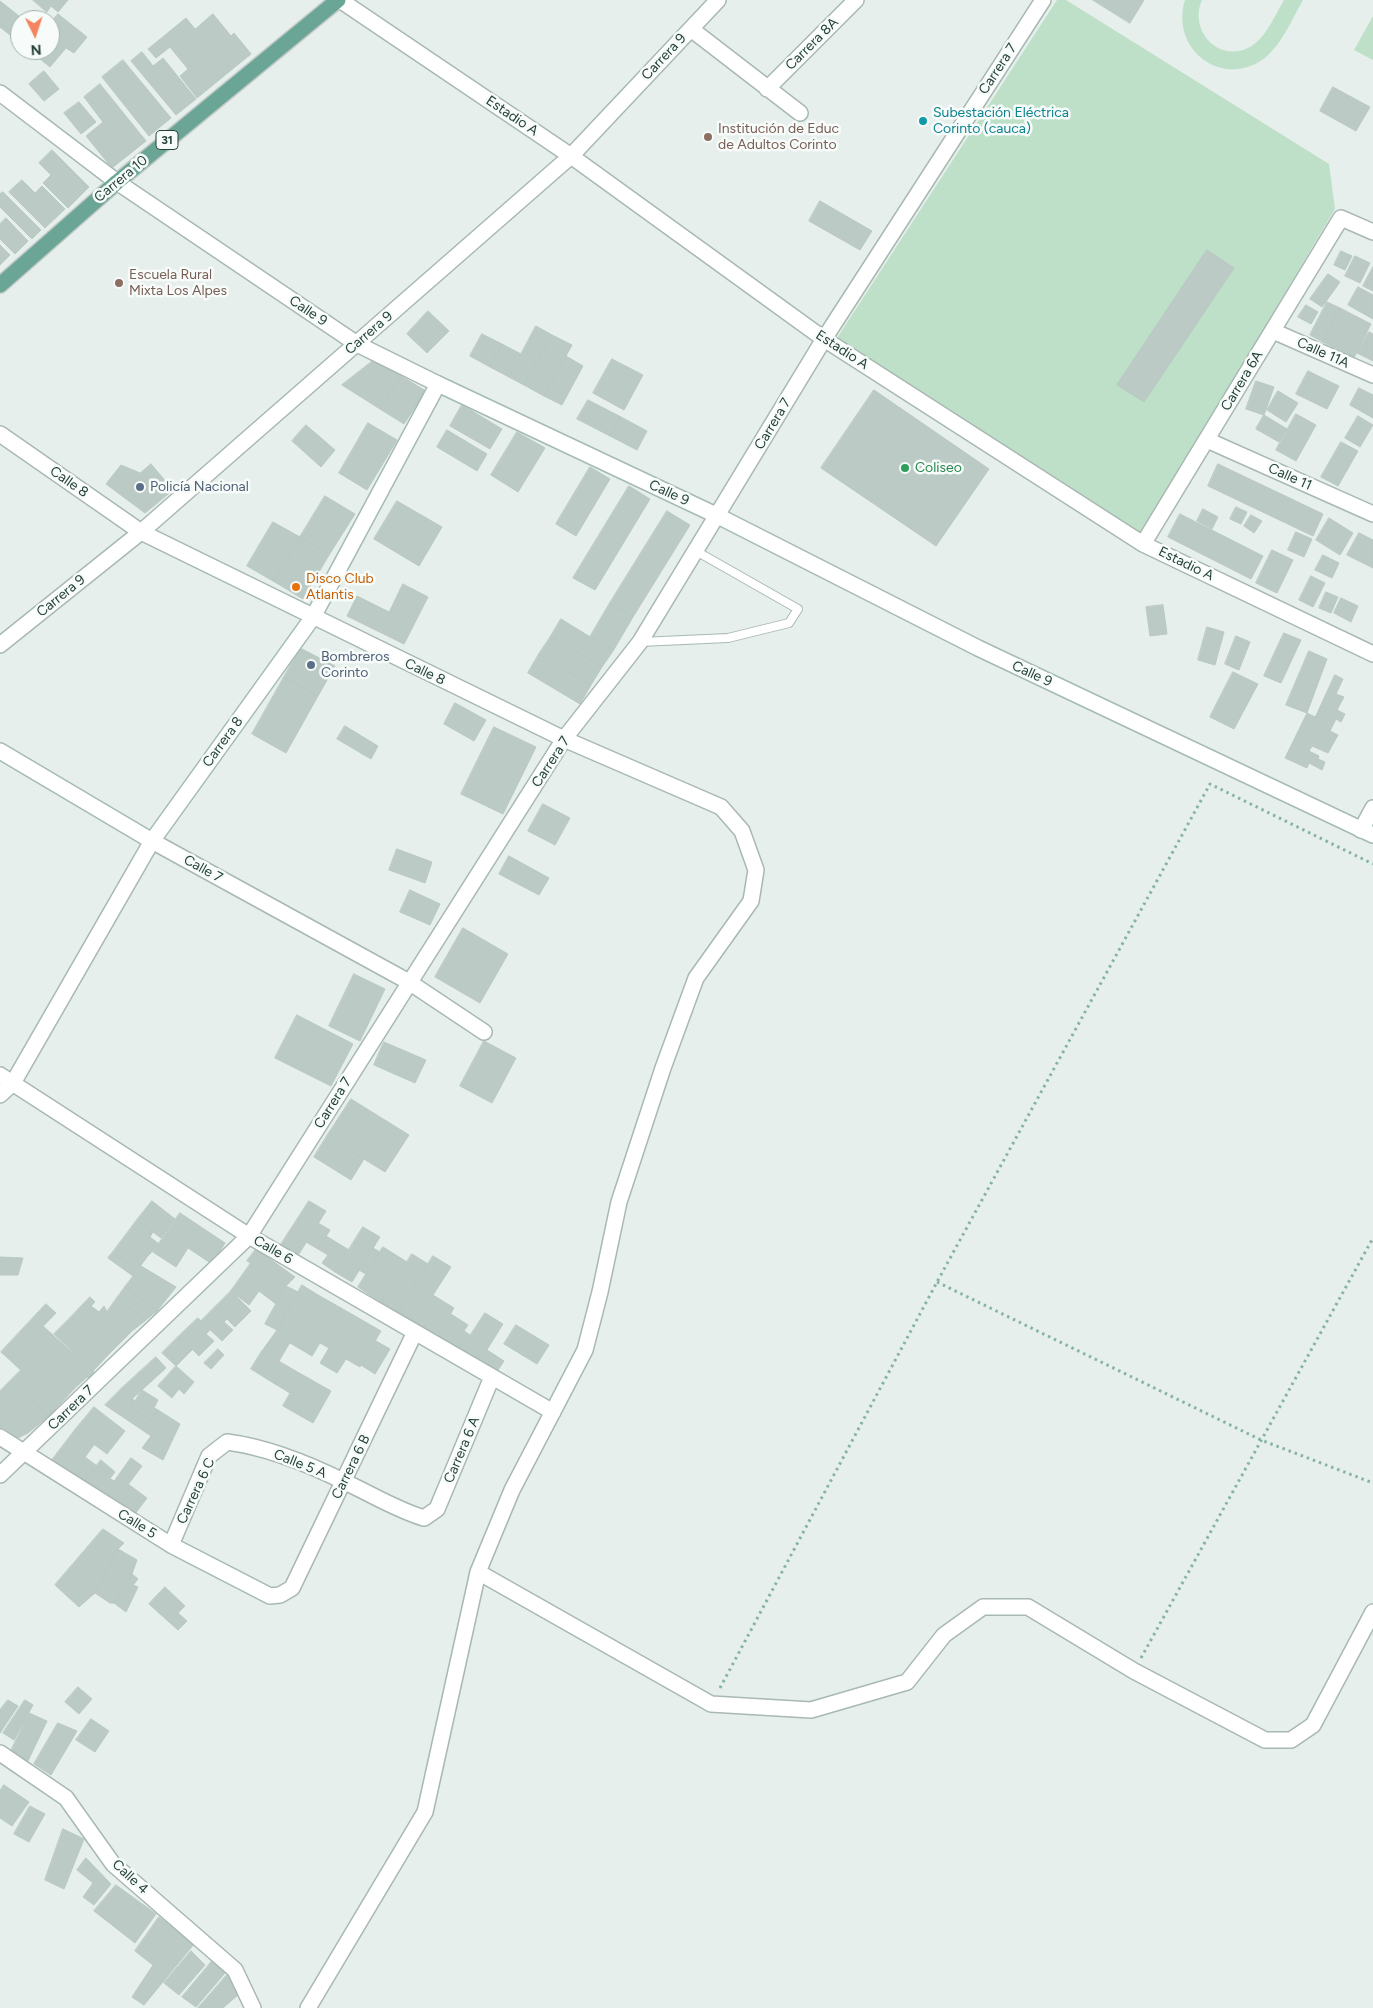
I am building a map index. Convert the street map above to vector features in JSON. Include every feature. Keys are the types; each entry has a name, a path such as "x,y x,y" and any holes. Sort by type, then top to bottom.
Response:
{"main road":[{"name":"Carrera 10","path":"0,286 116,182 339,0"}],"street":[{"name":"Estadio A","path":"339,0 571,156 824,340 1144,544 1371,648"},
{"name":"Carrera 9","path":"0,645 141,532 571,156 718,0"},
{"name":"Carrera 8A","path":"767,89 856,0"},
{"name":"Carrera 7","path":"0,1475 249,1236 564,739 640,642 824,340 1043,0"},
{"path":"691,29 800,113"},
{"name":"Calle 9","path":"0,93 116,182 357,344 718,516 978,648 1367,832"},
{"name":"Carrera 6A","path":"1144,544 1342,218 1373,232"},
{"name":"Calle 11A","path":"1273,331 1373,375"},
{"name":"Carrera 8","path":"0,1095 7,1079 152,841 313,617 438,384"},
{"name":"Calle 8","path":"0,434 141,532 564,739 721,807 742,831 756,870 750,901 696,978 692,987 619,1202 600,1292 585,1350 554,1412"},
{"name":"Calle 11","path":"1207,440 1373,514"},
{"name":"Calle 7","path":"0,751 152,841 409,982 484,1032"},
{"path":"1367,832 1373,808"},
{"name":"Calle 6","path":"7,1079 249,1236 554,1412"},
{"name":"Carrera 6 B","path":"280,1595 292,1588 415,1332"},
{"name":"Carrera 6 A","path":"424,1518 437,1509 492,1377"},
{"path":"308,2008 425,1812 478,1572 512,1490 554,1412"},
{"name":"Calle 5","path":"0,1437 24,1454 171,1545 270,1596 280,1595"},
{"name":"Calle 5 A","path":"227,1442 253,1445 344,1482 409,1514 424,1518"},
{"name":"Carrera 6 C","path":"171,1545 209,1456 227,1442"},
{"path":"478,1572 711,1704 811,1710 907,1682 944,1635 983,1606 1028,1607 1134,1671 1265,1740 1291,1740 1313,1725 1373,1612"},
{"name":"Calle 4","path":"0,1753 66,1798 113,1864 235,1970 253,2008"}],"lane":[{"path":"640,642 728,638 789,623 798,609 696,551"}],"path":[{"path":"711,1704 937,1282 1210,784 1373,864"},
{"path":"1134,1671 1373,1238"},
{"path":"937,1282 1262,1440 1373,1483"}],"green space":[{"path":"1057,0 1066,0 1329,164 1335,209 1141,535 837,338"},
{"path":"1185,0 1202,0 1199,22 1203,33 1209,41 1217,48 1227,51 1238,51 1250,47 1261,38 1284,0 1303,0 1275,48 1269,54 1262,60 1246,67 1230,69 1215,66 1202,59 1192,47 1185,34 1182,18"},
{"path":"1373,16 1373,60 1354,50"}],"building":[{"path":"33,0 68,0 60,10 56,10 51,6 48,10 45,10"},
{"path":"1093,0 1144,0 1130,23"},
{"path":"0,1 11,10 10,35 0,27"},
{"path":"213,14 231,36 234,33 251,54 197,98 180,76 188,69 170,47 156,58 148,49 186,18 195,29"},
{"path":"60,16 87,37 74,53 66,48 60,55"},
{"path":"142,52 153,66 163,58 196,99 176,115 131,61"},
{"path":"41,60 56,60 50,67"},
{"path":"123,60 171,118 149,136 102,77"},
{"path":"44,71 59,89 44,101 29,84"},
{"path":"100,84 146,141 112,168 86,136 103,122 84,97"},
{"path":"1333,87 1370,107 1356,131 1320,111"},
{"path":"79,102 96,122 81,134 64,113"},
{"path":"52,150 89,187 68,208 43,183 51,175 39,163"},
{"path":"22,180 35,193 42,186 65,209 45,228 9,192"},
{"path":"3,192 41,230 32,239 0,207 0,194"},
{"path":"820,201 872,231 860,250 809,221"},
{"path":"6,218 28,241 15,254 0,239 0,224"},
{"path":"0,245 10,255 0,265"},
{"path":"1207,250 1234,268 1144,402 1117,385"},
{"path":"1341,251 1352,256 1345,270 1334,265"},
{"path":"1355,256 1370,263 1360,283 1345,276"},
{"path":"1373,267 1373,291 1363,286"},
{"path":"1328,274 1340,282 1322,307 1310,299"},
{"path":"1358,287 1373,295 1373,319 1348,305"},
{"path":"1327,302 1340,308 1323,342 1310,335"},
{"path":"1306,305 1318,312 1311,324 1298,317"},
{"path":"1340,308 1371,324 1354,358 1323,342"},
{"path":"428,311 449,331 427,353 407,334"},
{"path":"536,326 552,335 524,385 509,377"},
{"path":"1369,332 1373,334 1373,361 1357,353"},
{"path":"482,334 502,344 490,367 470,356"},
{"path":"552,335 572,345 544,396 524,385"},
{"path":"502,344 521,354 509,377 490,367"},
{"path":"566,356 583,366 562,405 544,396"},
{"path":"612,359 643,375 624,410 593,393"},
{"path":"374,360 401,376 380,409 342,385"},
{"path":"1308,371 1339,386 1327,409 1296,394"},
{"path":"401,376 426,391 404,424 380,409"},
{"path":"1256,381 1274,387 1264,415 1246,409"},
{"path":"1359,388 1373,395 1373,418 1350,405"},
{"name":"Coliseo","path":"874,390 989,469 936,546 821,468"},
{"path":"1278,391 1298,403 1286,422 1267,410"},
{"path":"588,400 621,417 610,436 577,419"},
{"path":"462,405 502,429 490,449 450,426"},
{"path":"1296,414 1316,425 1296,461 1276,450"},
{"path":"1264,415 1287,429 1279,442 1256,429"},
{"path":"1358,416 1373,425 1360,447 1345,438"},
{"path":"621,417 647,431 637,450 610,436"},
{"path":"368,423 397,440 367,490 339,473"},
{"path":"306,425 335,450 321,467 292,441"},
{"path":"447,430 487,454 477,471 437,447"},
{"path":"517,432 545,448 518,492 491,475"},
{"path":"1341,442 1358,451 1338,486 1321,477"},
{"name":"Policía Nacional","path":"151,464 173,490 145,513 106,484 121,465 140,473"},
{"path":"1218,464 1323,514 1313,536 1208,486"},
{"path":"590,467 610,479 576,536 556,524"},
{"path":"629,486 650,499 595,590 573,578"},
{"path":"325,496 355,514 329,555 300,537"},
{"path":"397,501 442,527 419,566 374,539"},
{"path":"1236,507 1247,512 1241,524 1230,519"},
{"path":"1203,509 1218,517 1212,529 1197,521"},
{"path":"667,511 690,525 633,617 610,603"},
{"path":"1180,514 1263,556 1251,579 1168,537"},
{"path":"1251,515 1262,521 1254,533 1244,526"},
{"path":"1329,518 1353,533 1340,555 1316,540"},
{"path":"273,522 300,537 273,581 247,566"},
{"path":"1296,532 1312,539 1304,557 1288,550"},
{"path":"1359,533 1373,540 1373,568 1347,555"},
{"path":"300,537 329,555 303,599 273,581"},
{"path":"1272,550 1293,560 1277,593 1256,583"},
{"path":"1323,555 1339,563 1332,578 1315,570"},
{"path":"1311,576 1325,583 1313,607 1299,600"},
{"path":"403,584 428,597 404,644 347,616 357,596 389,612"},
{"path":"1326,592 1338,597 1331,613 1319,608"},
{"path":"1341,598 1358,606 1351,622 1334,613"},
{"path":"610,603 633,617 613,651 590,637"},
{"path":"1163,605 1167,634 1150,636 1146,607"},
{"path":"561,619 613,651 602,667 551,636"},
{"path":"1207,627 1224,632 1215,665 1198,660"},
{"path":"1284,633 1301,640 1281,683 1264,676"},
{"path":"551,636 602,667 591,685 539,654"},
{"path":"1236,636 1250,642 1239,670 1225,664"},
{"path":"300,648 335,666 318,696 284,677"},
{"path":"1309,651 1327,659 1307,713 1286,705"},
{"path":"539,654 591,685 580,704 528,673"},
{"path":"1233,672 1258,684 1234,729 1210,717"},
{"path":"1335,675 1343,679 1336,694 1344,697 1337,710 1345,714 1341,722 1336,719 1330,731 1338,735 1328,753 1312,746 1309,751 1319,756 1318,759 1325,762 1322,770 1309,763 1307,768 1285,758 1307,713 1315,717"},
{"path":"284,677 318,696 286,753 252,734"},
{"path":"455,703 486,720 474,741 444,724"},
{"path":"345,726 378,746 371,759 337,739"},
{"path":"494,727 536,747 503,814 461,794"},
{"path":"543,804 570,818 555,845 528,831"},
{"path":"397,849 432,862 425,883 389,870"},
{"path":"509,856 549,878 539,895 499,874"},
{"path":"410,890 440,904 430,925 400,912"},
{"path":"463,928 508,954 480,1003 435,977"},
{"path":"354,974 385,989 360,1041 329,1026"},
{"path":"297,1015 353,1044 331,1086 275,1058"},
{"path":"484,1041 516,1058 492,1103 460,1086"},
{"path":"384,1042 426,1060 415,1083 374,1065"},
{"path":"351,1099 409,1135 385,1172 327,1136"},
{"path":"327,1136 364,1159 351,1180 314,1157"},
{"path":"152,1201 175,1219 161,1238 137,1220"},
{"path":"309,1201 326,1211 297,1257 280,1246"},
{"path":"180,1213 225,1243 212,1264 188,1248 176,1267 153,1252"},
{"path":"137,1220 153,1232 150,1237 159,1244 147,1257 142,1253 132,1267 113,1252"},
{"path":"318,1223 330,1230 318,1249 306,1242"},
{"path":"363,1227 380,1237 352,1282 335,1272"},
{"path":"326,1236 349,1250 335,1272 322,1263 328,1255 318,1249"},
{"path":"383,1247 407,1262 381,1302 358,1287"},
{"path":"373,1248 380,1252 366,1274 359,1270"},
{"path":"256,1249 295,1277 286,1286 247,1261"},
{"path":"113,1252 132,1267 142,1253 147,1257 133,1276 108,1258"},
{"path":"412,1254 428,1264 398,1312 381,1302"},
{"path":"433,1256 451,1267 433,1295 454,1308 437,1336 398,1312"},
{"path":"0,1257 23,1258 18,1275 0,1275"},
{"path":"251,1263 286,1286 276,1304 259,1291 249,1305 231,1291"},
{"path":"141,1266 176,1287 157,1311 125,1287"},
{"path":"302,1285 318,1295 279,1361 262,1351 277,1330"},
{"path":"286,1286 298,1292 277,1330 265,1324"},
{"path":"125,1287 157,1311 146,1320 117,1298"},
{"path":"231,1291 251,1311 235,1327 215,1307"},
{"path":"318,1295 341,1308 312,1356 290,1343"},
{"path":"90,1297 95,1302 91,1306 99,1312 104,1306 107,1312 132,1331 109,1354 71,1317"},
{"path":"117,1298 146,1320 132,1331 107,1312"},
{"path":"46,1304 56,1313 26,1344 74,1389 49,1416 25,1393 35,1383 1,1352"},
{"path":"215,1307 227,1319 224,1322 233,1330 222,1341 201,1321"},
{"path":"341,1308 381,1331 360,1367 346,1359 337,1373 320,1363 329,1348 320,1343"},
{"path":"485,1313 503,1324 478,1364 459,1353"},
{"path":"451,1314 468,1325 464,1331 470,1335 460,1351 437,1336"},
{"path":"71,1317 109,1354 93,1371 54,1334"},
{"path":"198,1318 210,1330 206,1334 214,1341 199,1356 179,1336"},
{"path":"516,1325 549,1345 537,1364 504,1344"},
{"path":"43,1326 95,1373 90,1379 87,1377 74,1389 26,1344"},
{"path":"179,1336 192,1350 176,1366 162,1353"},
{"path":"376,1341 390,1349 375,1374 361,1365"},
{"path":"218,1349 224,1355 211,1369 204,1363"},
{"path":"487,1350 504,1361 496,1373 479,1363"},
{"path":"262,1351 287,1366 275,1384 251,1369"},
{"path":"156,1357 166,1368 132,1399 122,1388"},
{"path":"176,1366 194,1382 184,1394 179,1389 172,1398 158,1386"},
{"path":"287,1366 301,1374 290,1393 275,1384"},
{"path":"21,1370 35,1383 25,1393 49,1416 28,1433 18,1438 2,1427 0,1429 0,1391"},
{"path":"301,1374 331,1391 313,1423 283,1406"},
{"path":"122,1388 135,1401 131,1408 151,1421 158,1410 180,1424 163,1460 142,1448 151,1436 105,1405"},
{"path":"142,1390 158,1400 154,1408 158,1410 151,1421 131,1408"},
{"path":"94,1407 125,1431 107,1454 75,1430"},
{"path":"75,1430 94,1445 85,1457 97,1466 83,1484 52,1460"},
{"path":"131,1458 142,1466 112,1506 97,1495 109,1478 114,1481"},
{"path":"101,1460 115,1472 97,1495 83,1484"},
{"path":"128,1484 147,1498 132,1518 114,1504"},
{"path":"103,1529 124,1543 118,1549 95,1593 79,1607 55,1585"},
{"path":"118,1549 137,1560 132,1574 114,1603 110,1603 95,1593"},
{"path":"132,1574 138,1579 133,1585 138,1587 126,1612 114,1603"},
{"path":"165,1587 185,1606 178,1613 187,1621 178,1630 149,1604"},
{"path":"78,1687 92,1699 79,1714 65,1702"},
{"path":"8,1700 18,1706 0,1733 0,1710"},
{"path":"25,1700 33,1705 14,1740 3,1733"},
{"path":"29,1713 47,1721 27,1763 10,1753"},
{"path":"91,1719 109,1731 95,1752 76,1740"},
{"path":"58,1723 77,1731 51,1775 34,1764"},
{"path":"4,1785 29,1802 12,1826 0,1818 0,1791"},
{"path":"30,1806 45,1814 29,1842 14,1834"},
{"path":"63,1829 84,1839 64,1889 45,1880"},
{"path":"86,1858 111,1884 94,1905 83,1897 93,1883 77,1870"},
{"path":"116,1885 156,1914 135,1943 94,1911"},
{"path":"159,1917 194,1944 144,2005 132,1997 153,1965 135,1951"},
{"path":"191,1951 205,1965 179,1995 164,1983"},
{"path":"213,1960 225,1973 196,2007 182,1997"},
{"path":"227,1975 239,1994 223,2008 198,2008"}],"place":[{"name":"Subestación Eléctrica Corinto (cauca)","path":"923,121"},
{"name":"Institución de Educ de Adultos Corinto","path":"708,137"},
{"name":"Escuela Rural Mixta Los Alpes","path":"119,283"},
{"name":"Coliseo","path":"905,468"},
{"name":"Policía Nacional","path":"140,487"},
{"name":"Disco Club Atlantis","path":"296,587"},
{"name":"Bombreros Corinto","path":"311,665"}]}
